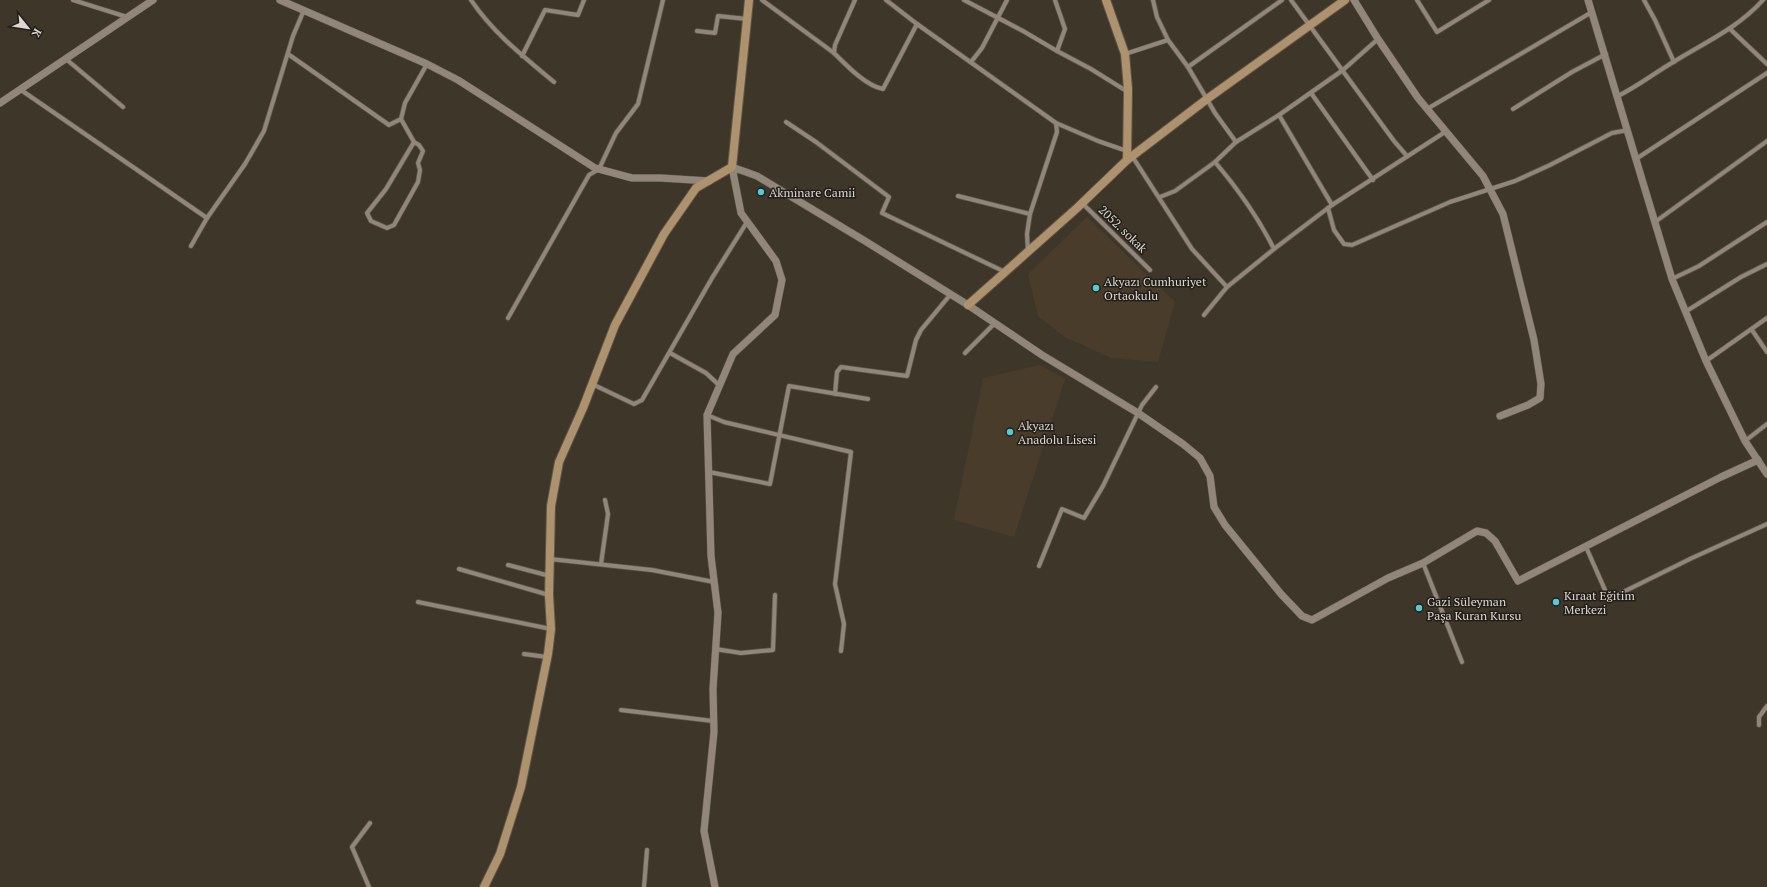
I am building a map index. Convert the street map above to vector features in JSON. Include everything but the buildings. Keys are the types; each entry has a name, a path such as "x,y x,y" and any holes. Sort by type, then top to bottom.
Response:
{"main road":[{"path":"484,887 500,854 521,786 547,657 551,629 549,595 551,506 559,462 615,325 664,234 696,188 732,167 749,0"},
{"path":"1106,0 1125,54 1128,92 1129,156"},
{"path":"968,305 1082,203 1129,156 1345,0"}],"street":[{"path":"72,0 127,17"},
{"path":"0,103 154,0"},
{"path":"280,0 427,64 458,80 599,169 632,178 708,181"},
{"path":"471,0 484,20 522,56 554,82"},
{"path":"522,56 545,10 578,15 584,0"},
{"path":"508,318 589,175 599,169 616,134 638,104 663,0"},
{"path":"762,0 834,53 848,67 875,87 883,88 917,24"},
{"path":"834,53 835,45 855,0"},
{"path":"886,0 917,24 1056,123 1129,156 1160,197 1192,249 1227,287"},
{"path":"964,0 1091,69 1128,92"},
{"path":"971,62 982,48 1007,0"},
{"path":"1055,0 1065,29 1057,51"},
{"path":"1153,0 1157,17 1168,40 1188,67 1207,99 1236,142"},
{"path":"1188,67 1282,0"},
{"path":"1291,0 1394,141 1407,156"},
{"path":"1354,0 1378,39 1427,109 1483,176 1503,214 1534,340 1541,384 1540,398 1528,405 1500,416"},
{"path":"1416,0 1437,32 1489,0"},
{"path":"1588,0 1606,54 1672,279 1706,361 1745,441 1767,474"},
{"path":"1644,0 1656,20 1674,62"},
{"path":"1618,96 1730,29 1752,12 1763,0"},
{"path":"191,246 207,218 245,164 264,131 288,54 304,10"},
{"path":"1427,109 1593,12"},
{"path":"697,31 715,33 718,16 747,19"},
{"path":"1730,29 1767,64"},
{"path":"1160,197 1175,191 1215,162 1236,142 1279,115 1343,70 1378,39"},
{"path":"1125,54 1168,40"},
{"path":"288,54 389,125 401,119"},
{"path":"1513,109 1572,72 1606,54"},
{"path":"66,59 123,107"},
{"path":"414,142 386,189 367,213 371,221 386,228 394,225 418,182 420,170 418,163 423,151 419,145 414,142 401,119 405,104 427,64"},
{"path":"1636,159 1767,73"},
{"path":"21,90 207,218"},
{"path":"1311,93 1373,180"},
{"path":"1279,115 1332,205"},
{"path":"786,122 816,142 889,197 882,213 1006,272"},
{"path":"1028,252 1027,234 1030,214 1057,132 1056,123"},
{"path":"1328,208 1334,230 1344,244 1352,245 1450,202 1515,181 1612,133 1628,130"},
{"path":"1204,315 1227,287 1274,249 1332,205 1373,180 1445,132"},
{"path":"1655,222 1767,141"},
{"path":"1215,162 1231,180 1263,225 1274,249"},
{"path":"715,887 704,832 713,721 713,689 718,613 711,556 707,415 733,354 775,315 782,280 776,261 740,213 732,167 757,176 968,305 994,324 1138,413 1200,458 1210,476 1214,507 1224,525 1281,594 1302,616 1312,620 1388,578 1423,563 1477,531 1486,534 1495,541 1518,582 1758,460"},
{"path":"958,196 1030,214"},
{"name":"2052. sokak","path":"1082,203 1150,270"},
{"path":"592,384 634,404 642,400 712,278 747,222"},
{"path":"1672,279 1699,266 1767,222"},
{"path":"1685,312 1741,277 1767,264"},
{"path":"835,394 837,372 841,367 907,376 916,340 921,330 950,295"},
{"path":"1706,361 1767,318"},
{"path":"965,353 994,324"},
{"path":"1752,330 1767,352"},
{"path":"670,353 706,374 720,386"},
{"path":"709,472 770,484 789,386 868,399"},
{"path":"1039,566 1062,509 1084,518 1103,486 1138,413 1156,387"},
{"path":"707,415 724,422 851,452 835,584 844,624 841,651"},
{"path":"1745,441 1767,424"},
{"path":"601,564 608,514 605,500"},
{"path":"1586,547 1609,599 1692,558 1767,524"},
{"path":"550,559 652,570 714,582"},
{"path":"1423,563 1462,662"},
{"path":"508,565 550,576"},
{"path":"459,569 549,595"},
{"path":"715,649 741,653 773,650 775,596"},
{"path":"418,602 551,629"},
{"path":"524,654 547,657"},
{"path":"1759,725 1760,717 1767,706"},
{"path":"621,710 713,721"},
{"path":"369,887 352,847 370,823"},
{"path":"644,887 647,850"}],"shaded area":[{"name":"Akyazı Cumhuriyet Ortaokulu","path":"1087,217 1175,302 1158,362 1111,358 1065,337 1038,316 1028,274"},
{"name":"Akyazı Anadolu Lisesi","path":"1040,365 1065,379 1014,537 954,520 983,378"}],"place":[{"name":"Akminare Camii","path":"761,192"},
{"name":"Akyazı Cumhuriyet Ortaokulu","path":"1096,288"},
{"name":"Akyazı Anadolu Lisesi","path":"1010,432"},
{"name":"Kıraat Eğitim Merkezi","path":"1556,602"},
{"name":"Gazi Süleyman Paşa Kuran Kursu","path":"1419,608"}]}
